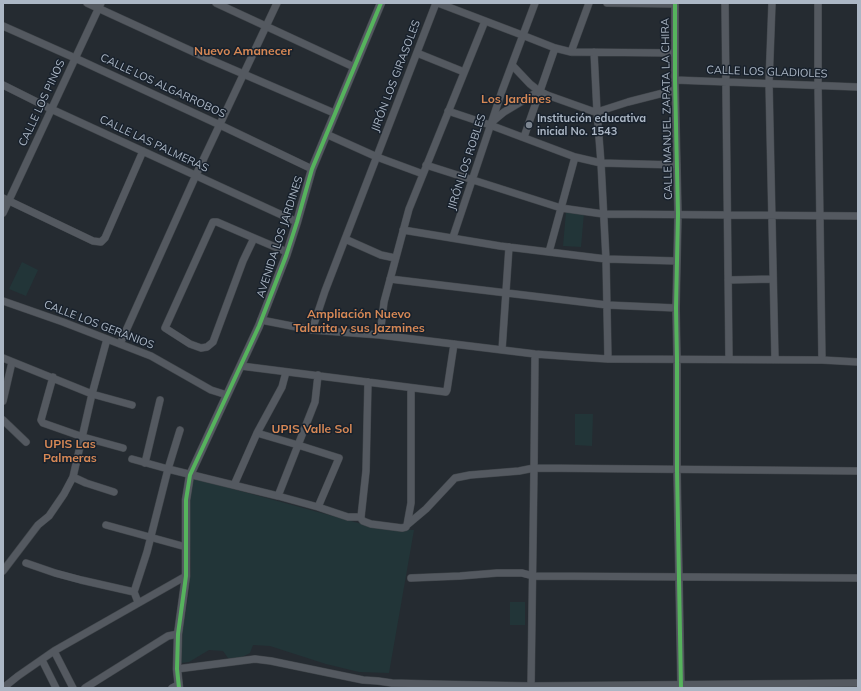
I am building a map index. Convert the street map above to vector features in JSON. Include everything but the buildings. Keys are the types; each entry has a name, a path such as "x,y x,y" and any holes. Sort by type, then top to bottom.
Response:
{"street":[{"path":"87,3 100,6 244,74 334,113"},
{"path":"216,3 354,67"},
{"path":"120,344 196,175 277,3"},
{"name":"AVENIDA LOS JARDINES","path":"176,687 178,634 186,576 186,500 190,475 261,320 287,252 312,169 381,3"},
{"path":"437,3 555,48 571,52 675,53"},
{"name":"JIRÓN LOS GIRASOLES","path":"312,330 325,291 437,3"},
{"name":"JIRÓN LOS ROBLES","path":"453,237 502,91 535,3"},
{"path":"571,52 589,3"},
{"path":"607,3 675,4"},
{"path":"725,3 729,359"},
{"path":"772,3 770,83 775,359"},
{"path":"818,3 822,360"},
{"name":"CALLE MANUEL ZAPATA LA CHIRA","path":"675,4 675,90 678,214 676,308 677,470 681,686"},
{"name":"CALLE LOS PINOS","path":"3,213 6,200 100,6"},
{"path":"380,336 384,302 409,208 485,21"},
{"name":"CALLE LOS ALGARROBOS","path":"3,26 220,124 312,169"},
{"path":"524,137 555,48"},
{"path":"594,52 606,259 608,359"},
{"path":"417,53 464,72"},
{"path":"512,65 539,92 597,112 628,102 675,90"},
{"name":"CALLE LOS GLADIOLES","path":"675,80 858,87"},
{"name":"CALLE LAS PALMERAS","path":"3,85 51,109 297,222"},
{"path":"491,123 504,112 539,92"},
{"path":"448,111 491,123 575,157 601,163 677,165"},
{"path":"326,134 377,157 423,174"},
{"path":"6,200 93,241 101,242 106,238 143,151"},
{"path":"549,252 575,157"},
{"path":"426,165 561,208 603,214 858,216"},
{"path":"254,238 243,261 213,342 207,347 201,348 190,344 165,328 213,222 217,222 287,252"},
{"path":"403,230 509,247 606,259 677,261"},
{"path":"345,239 381,255 395,258"},
{"path":"502,350 509,247"},
{"path":"390,279 606,304 676,308"},
{"path":"728,280 773,279"},
{"name":"CALLE LOS GERANIOS","path":"3,301 107,338 151,356 211,390 227,395"},
{"path":"261,320 312,330 576,357 608,359 775,359 858,362"},
{"path":"3,571 38,525 49,516 64,494 73,477 92,394 107,338"},
{"path":"241,366 446,392 454,344"},
{"path":"531,687 535,354"},
{"path":"3,358 92,394 132,405"},
{"path":"3,401 12,362"},
{"path":"234,485 257,434 282,387 286,372"},
{"path":"278,496 315,402 318,375"},
{"path":"53,377 41,420 43,423 83,437 123,448"},
{"path":"360,517 366,471 368,382"},
{"path":"407,525 411,503 411,388"},
{"path":"145,463 160,400"},
{"path":"3,420 26,442"},
{"path":"138,602 134,592 151,538 168,469 180,430"},
{"path":"257,434 339,458 318,507"},
{"path":"132,459 190,475 278,496 348,517 360,517 363,521 371,524 402,528 406,527 426,509 455,478 470,475 519,471 534,468 858,471"},
{"path":"73,477 114,492"},
{"path":"106,525 186,547"},
{"path":"26,563 91,583 134,592"},
{"path":"412,578 497,573 522,573 533,576 858,578"},
{"path":"3,688 54,651 186,576"},
{"path":"85,688 168,636 178,634"},
{"path":"54,651 73,688"},
{"path":"177,669 255,659 271,661 377,684 392,682 531,687 858,683"},
{"path":"42,660 56,688"}],"green space":[{"path":"566,212 584,213 581,247 563,246"},
{"path":"22,262 38,270 26,296 9,289"},
{"path":"575,414 593,414 592,446 575,445"},
{"path":"193,478 362,524 414,530 389,673 359,672 326,664 270,646 253,645 250,653 240,658 228,658 223,651 209,650 189,662 181,663 183,628 189,592 191,567 189,494"},
{"path":"510,602 525,602 525,625 510,625"}],"cycle path":[{"path":"179,688 177,669 178,634 186,576 186,500 190,475 259,326 286,256 312,169 381,3"},
{"path":"675,3 678,214 676,308 677,470 681,688"}],"place":[{"name":"Institución educativa inicial No. 1543","path":"529,125"}],"district":[{"name":"Nuevo Amanecer","path":"243,51"},
{"name":"Los Jardines","path":"516,99"},
{"name":"Ampliación Nuevo Talarita y sus Jazmines","path":"359,321"},
{"name":"UPIS Valle Sol","path":"312,429"},
{"name":"UPIS Las Palmeras","path":"70,451"}]}
